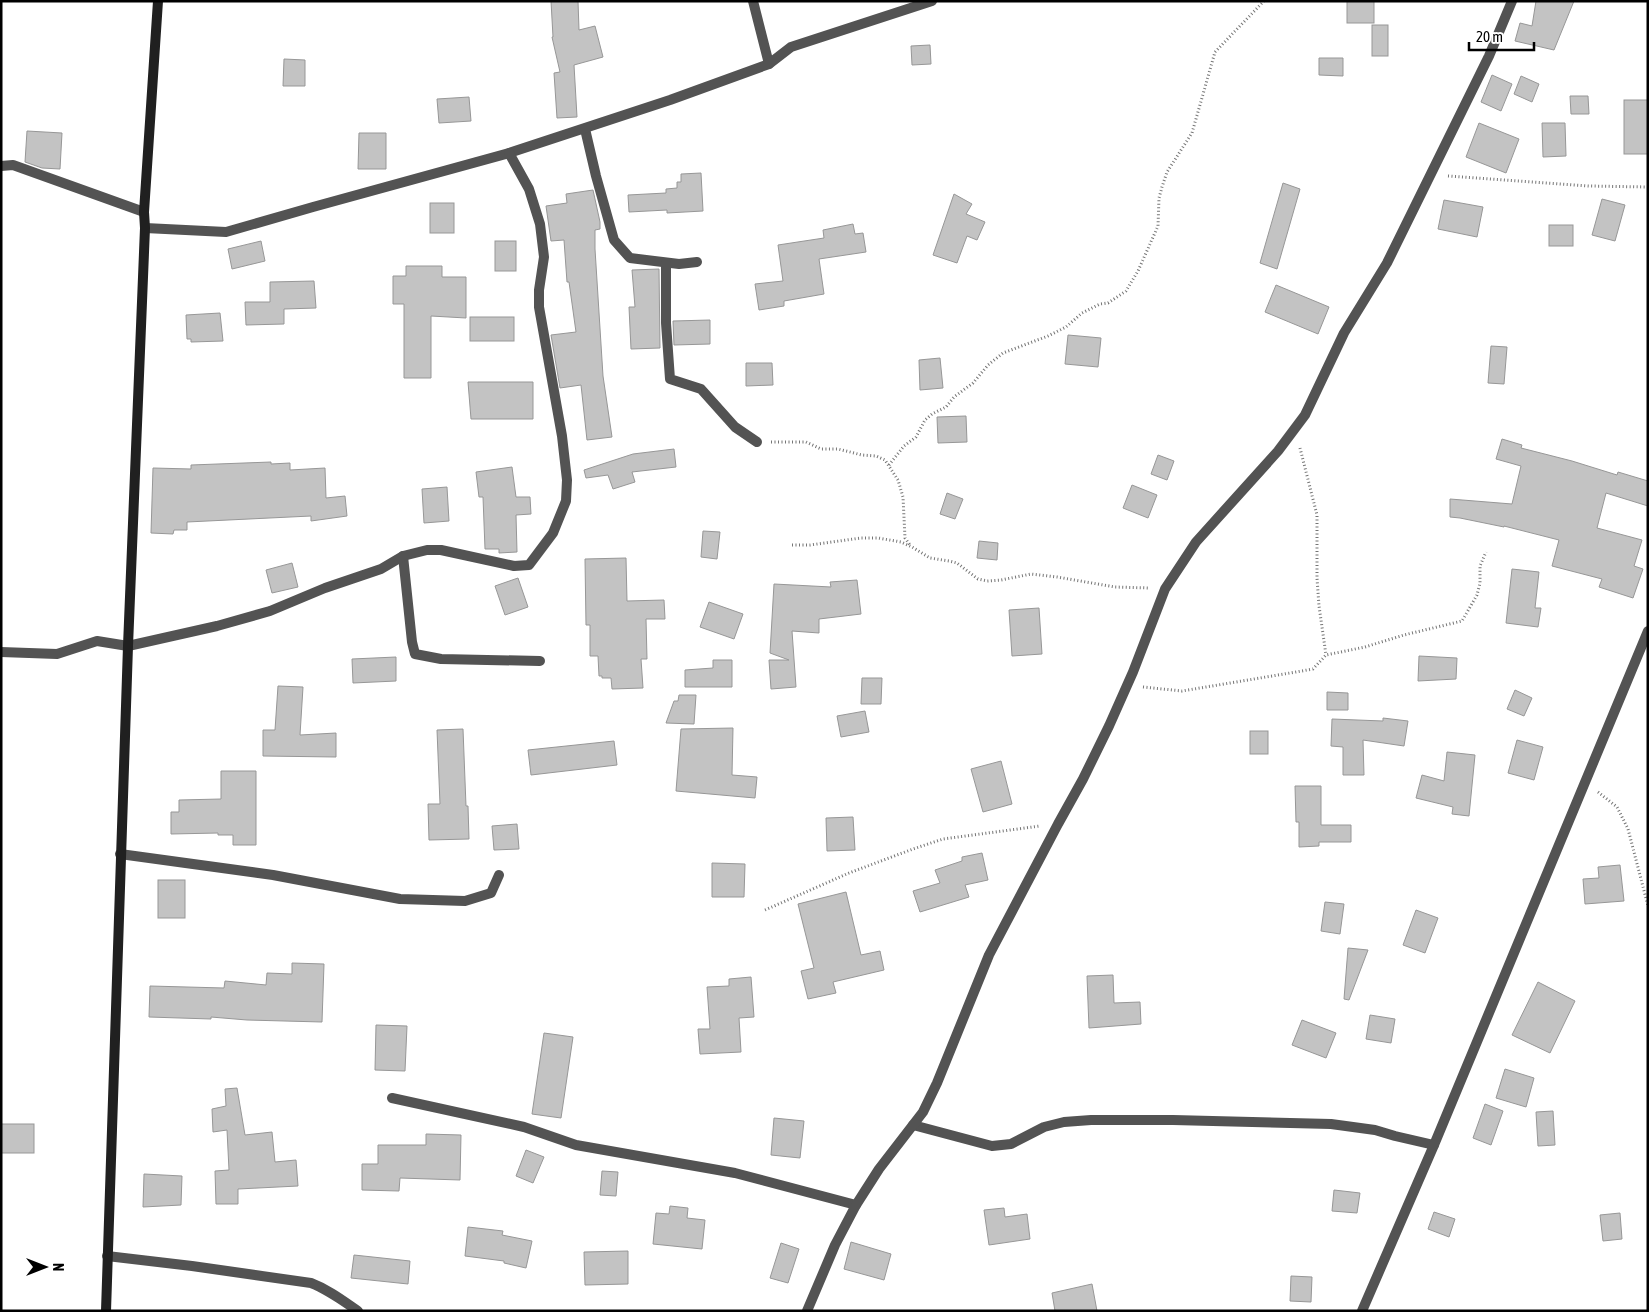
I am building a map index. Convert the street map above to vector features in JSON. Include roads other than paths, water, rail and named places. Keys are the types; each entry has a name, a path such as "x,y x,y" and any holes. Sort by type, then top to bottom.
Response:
{"street":[{"path":"106,1311 120,854 145,228 144,212 158,1"},
{"path":"753,1 769,64"},
{"path":"145,228 226,232 509,153 585,129 769,64 791,47 932,1"},
{"path":"807,1311 835,1245 856,1205 879,1169 923,1112 937,1084 989,955 1083,779 1127,684 1165,589 1196,542 1278,451 1305,415 1344,333 1387,263 1489,56 1512,1"},
{"path":"585,129 614,240 630,258 678,264 697,262"},
{"path":"1,652 57,654 97,641 128,646 217,626 270,611 325,588 381,569 403,556 427,550 441,550 514,566 529,565 553,534 566,501 567,480 565,454 539,307 539,290 544,257 540,224 529,189 509,153"},
{"path":"1,166 13,165 144,212"},
{"path":"666,263 666,323 670,379 701,389 735,427 757,442"},
{"path":"403,556 412,642 415,654 441,659 540,661"},
{"path":"1362,1311 1434,1145 1584,780 1648,631"},
{"path":"120,854 273,875 400,899 465,901 491,892 499,875"},
{"path":"392,1098 524,1126 576,1145 735,1173 856,1205"},
{"path":"913,1126 992,1146 1011,1144 1044,1127 1064,1122 1091,1120 1331,1124 1375,1130 1434,1145"},
{"path":"107,1256 192,1266 311,1284 326,1289 340,1297 358,1311"}]}
